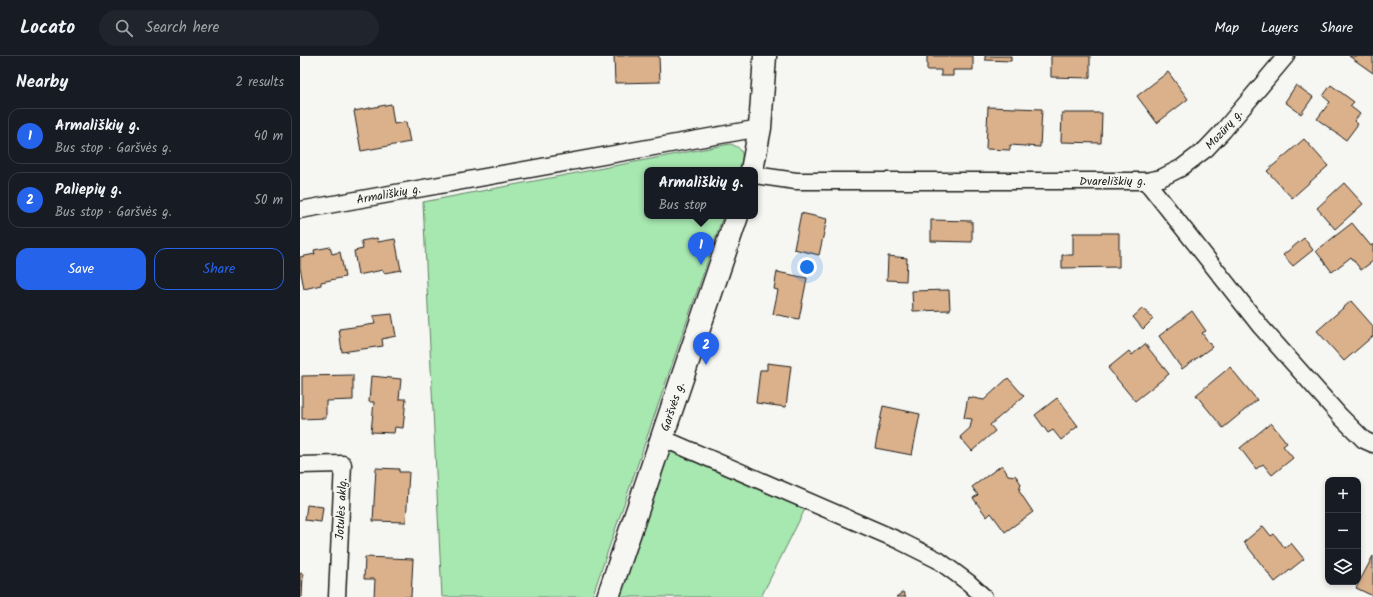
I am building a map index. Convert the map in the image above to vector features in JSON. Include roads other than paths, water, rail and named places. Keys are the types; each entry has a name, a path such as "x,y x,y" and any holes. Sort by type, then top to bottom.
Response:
{"main road":[{"path":"753,167 760,128 765,56"},
{"name":"Garšvės g.","path":"608,597 737,219"}],"street":[{"name":"Mozūrų g.","path":"1146,181 1162,178 1180,168 1206,149 1224,131 1286,56"},
{"name":"Armališkių g.","path":"300,210 760,128"},
{"name":"Dvareliškių g.","path":"758,175 796,181 1146,181 1261,327 1340,416 1364,440 1373,444"},
{"path":"662,438 900,541 938,560 968,582 984,597"},
{"name":"Jotulės aklg.","path":"300,465 343,464 337,597"}],"place":[{"name":"Armališkių g.","path":"701,265"},
{"name":"Paliepių g.","path":"706,365"}]}
